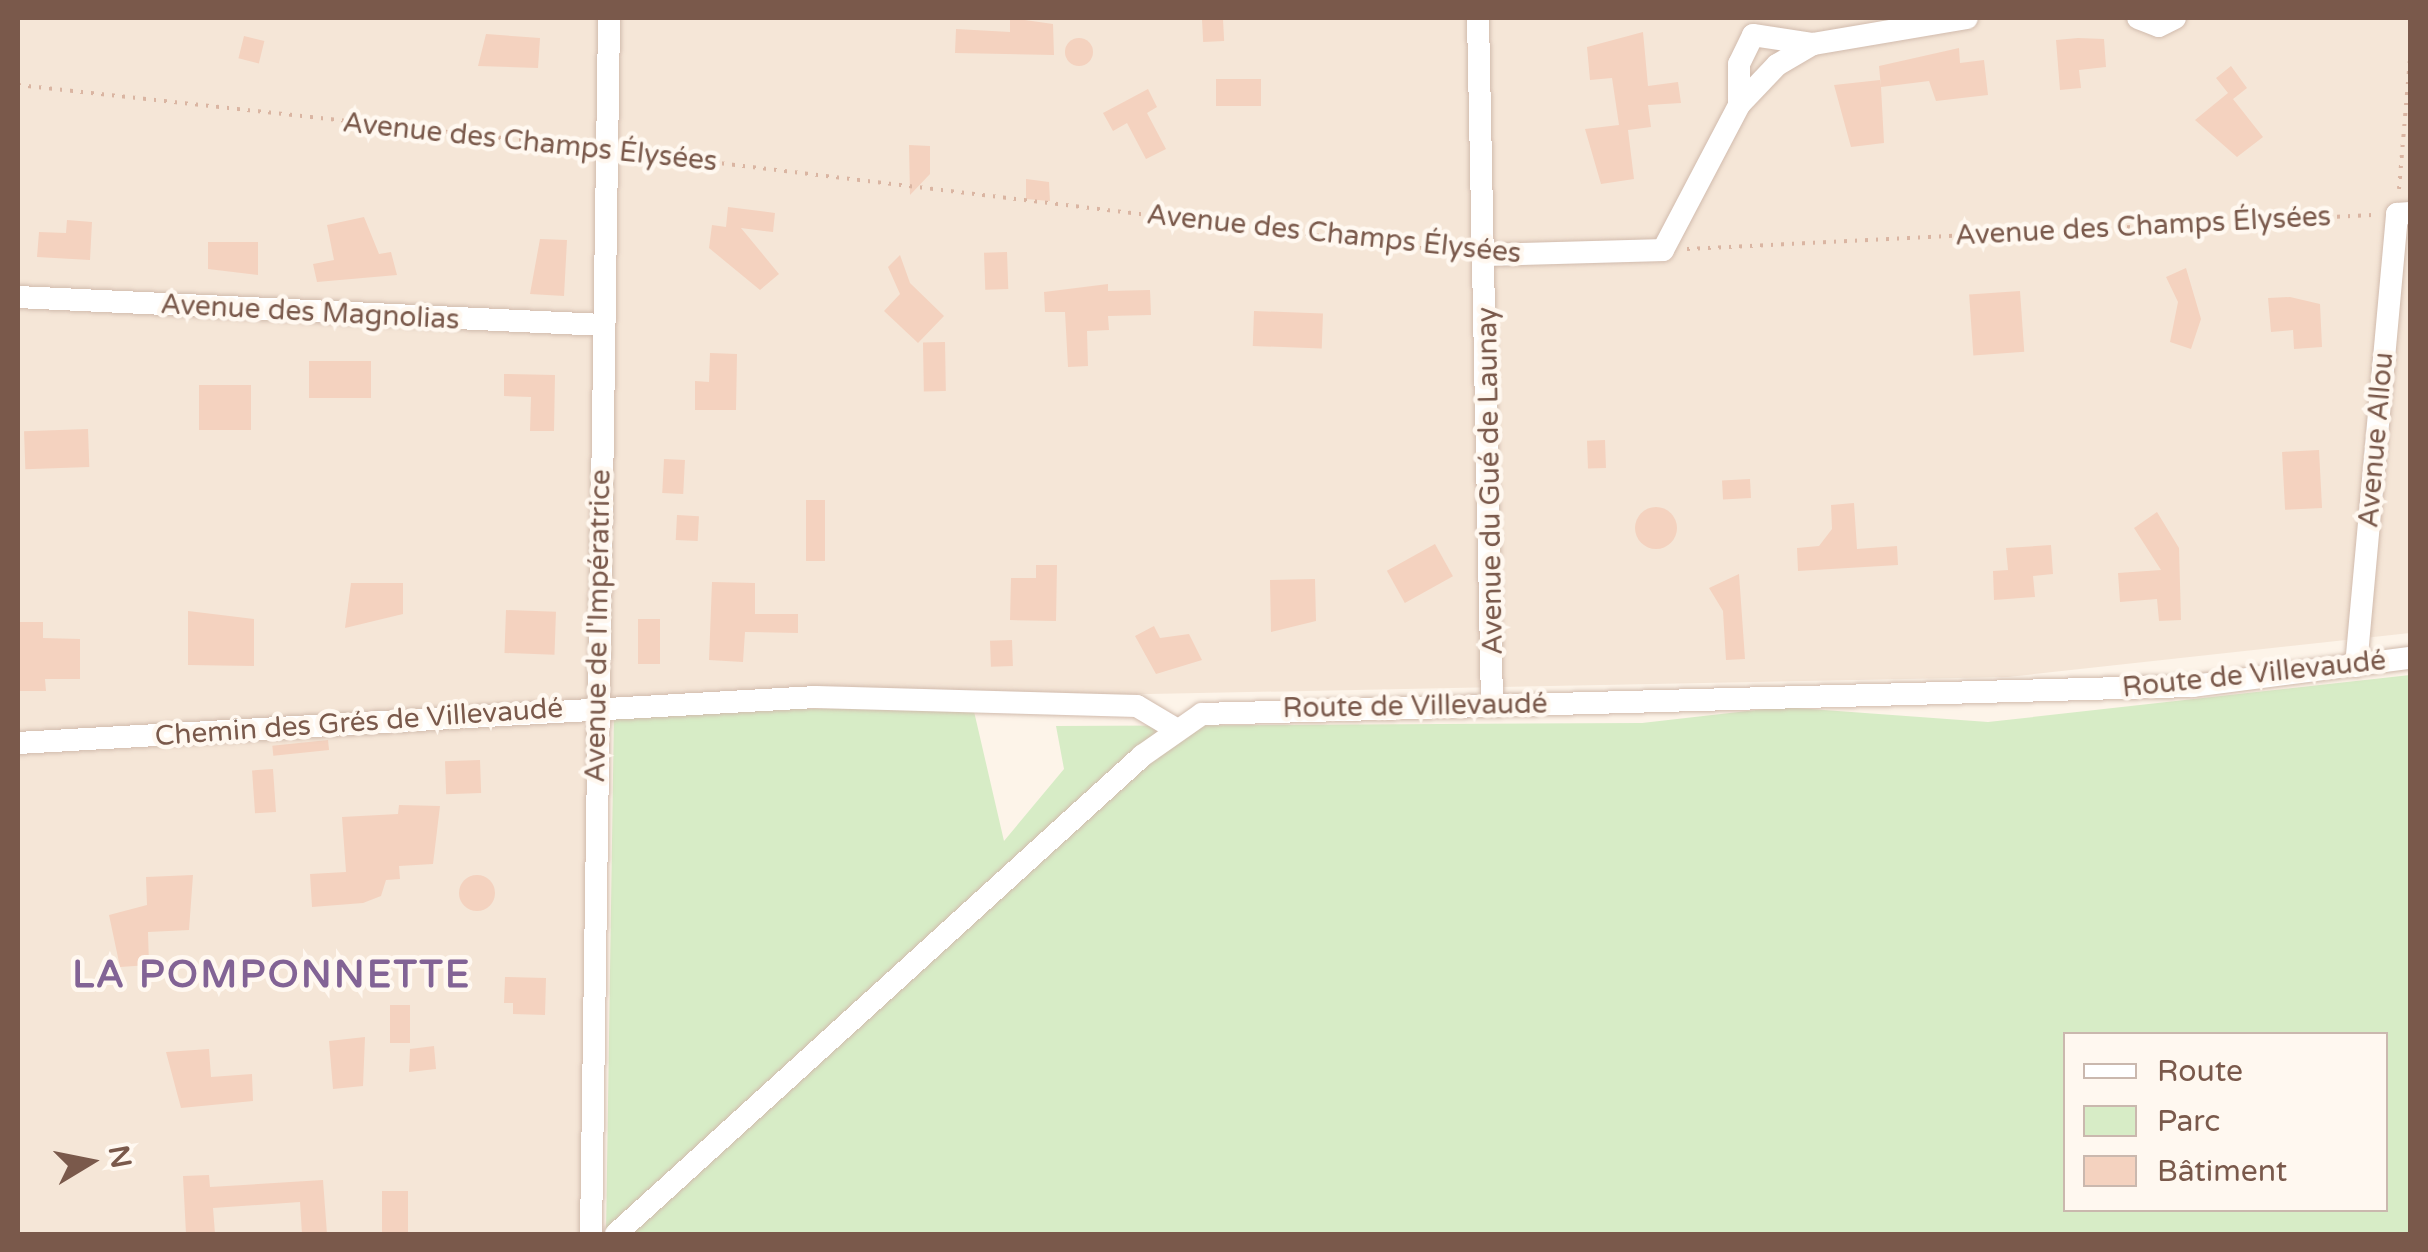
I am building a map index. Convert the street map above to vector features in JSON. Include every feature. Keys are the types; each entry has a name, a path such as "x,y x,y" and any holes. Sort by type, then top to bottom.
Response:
{"street":[{"name":"Avenue de l'Impératrice","path":"591,1234 609,18"},
{"name":"Avenue du Gué de Launay","path":"1478,18 1487,255 1492,705"},
{"path":"1739,105 1739,64 1752,35 1813,44 1967,18"},
{"path":"2138,18 2159,26 2174,18"},
{"path":"1662,250 1739,105 1777,64 1813,44"},
{"name":"Avenue Allou","path":"2356,666 2404,214"},
{"name":"Avenue des Champs Élysées","path":"1487,255 1662,250"},
{"name":"Avenue des Magnolias","path":"18,297 603,325"},
{"name":"Route de Villevaudé","path":"616,1234 1174,728 1236,710 2193,686 2410,658"},
{"name":"Chemin des Grés de Villevaudé","path":"18,743 597,705 816,697 1137,706 1174,728"}],"path":[{"path":"2404,214 2410,59"},
{"name":"Avenue des Champs Élysées","path":"18,85 608,150 1487,255"},
{"name":"Avenue des Champs Élysées","path":"1662,250 2404,214"}],"shaded area":[{"path":"18,18 2410,18 2410,633 2008,677 597,705 591,1234 18,1234"}],"green space":[{"path":"2410,675 2410,1234 606,1234 614,711 973,707 1004,841 1064,769 1056,726 1642,723 1783,707 1988,722"}],"building":[{"path":"1010,18 1053,24 1054,55 955,53 956,29 1010,32"},
{"path":"1223,19 1224,41 1203,42 1202,20"},
{"path":"1643,32 1648,86 1678,82 1681,103 1648,105 1651,127 1628,130 1634,179 1601,184 1585,129 1619,125 1612,78 1590,80 1587,47"},
{"path":"486,34 540,38 538,68 478,66"},
{"path":"244,36 264,41 259,63 238,58"},
{"path":"1079,38 1089,42 1093,52 1089,62 1079,66 1069,62 1065,52 1069,42"},
{"path":"2104,39 2106,67 2079,70 2081,88 2060,90 2056,40"},
{"path":"1959,48 1960,63 1984,60 1988,95 1936,101 1929,81 1881,87 1879,66"},
{"path":"2231,66 2247,88 2233,99 2263,137 2237,157 2195,120 2228,93 2216,78"},
{"path":"1216,79 1261,79 1261,106 1216,106"},
{"path":"1880,80 1884,143 1851,147 1834,85"},
{"path":"1148,89 1157,107 1147,113 1166,149 1146,159 1127,123 1113,131 1103,113"},
{"path":"909,145 930,146 930,174 910,195"},
{"path":"1026,179 1049,182 1050,201 1026,199"},
{"path":"728,207 775,213 773,232 741,228 779,274 760,290 709,248 712,225 726,227"},
{"path":"364,217 379,254 391,252 397,275 317,282 313,264 334,260 327,225"},
{"path":"67,220 92,222 90,260 37,257 39,232 66,233"},
{"path":"540,239 567,240 564,296 530,294"},
{"path":"208,242 258,242 258,275 208,269"},
{"path":"1007,252 1008,289 985,290 984,253"},
{"path":"900,255 910,283 944,316 918,343 884,311 900,294 888,267"},
{"path":"2186,268 2201,319 2191,349 2170,342 2178,302 2166,277"},
{"path":"1108,284 1108,291 1150,290 1151,315 1108,316 1109,330 1087,331 1088,366 1068,367 1065,312 1045,312 1044,292"},
{"path":"2020,291 2024,352 1973,355 1969,295"},
{"path":"2290,297 2320,304 2322,347 2294,349 2293,330 2271,332 2268,298"},
{"path":"1254,311 1323,313 1322,348 1253,346"},
{"path":"923,342 945,342 946,391 924,391"},
{"path":"710,353 737,354 736,410 695,410 695,381 709,382"},
{"path":"309,361 371,361 371,398 309,398"},
{"path":"504,374 555,375 554,431 530,431 531,397 504,396"},
{"path":"199,385 251,385 251,430 199,430"},
{"path":"88,429 89,467 25,469 24,431"},
{"path":"1605,440 1606,468 1588,469 1587,441"},
{"path":"2319,450 2322,508 2285,510 2282,452"},
{"path":"664,459 685,460 683,494 662,493"},
{"path":"1750,479 1751,498 1723,499 1722,480"},
{"path":"806,500 825,500 825,561 806,561"},
{"path":"1854,503 1857,549 1897,546 1898,565 1798,571 1797,548 1819,546 1832,529 1831,505"},
{"path":"1656,507 1671,513 1677,528 1671,543 1656,549 1641,543 1635,528 1641,513"},
{"path":"2157,512 2179,548 2181,620 2159,621 2157,599 2120,602 2118,573 2161,570 2134,528"},
{"path":"677,515 699,516 698,541 676,540"},
{"path":"1435,544 1453,576 1405,603 1387,571"},
{"path":"2051,545 2053,574 2033,576 2035,597 1994,600 1993,571 2008,570 2006,548"},
{"path":"1036,565 1057,565 1056,621 1010,620 1011,578 1036,578"},
{"path":"1739,574 1745,659 1726,660 1723,611 1709,588"},
{"path":"1315,579 1316,621 1271,632 1270,580"},
{"path":"712,582 755,583 755,614 798,614 798,633 745,632 743,662 709,660"},
{"path":"351,583 403,583 403,614 345,628"},
{"path":"506,610 556,612 554,655 504,653"},
{"path":"188,611 254,619 254,666 188,665"},
{"path":"638,619 660,619 660,664 638,664"},
{"path":"18,622 43,622 43,638 80,639 80,679 45,679 46,691 18,691"},
{"path":"1154,626 1160,638 1189,634 1202,660 1156,674 1135,636"},
{"path":"1012,640 1013,666 991,667 990,641"},
{"path":"328,740 329,750 273,756 272,746"},
{"path":"480,760 481,793 446,794 445,761"},
{"path":"273,769 276,812 255,813 252,770"},
{"path":"399,805 440,806 433,864 399,866 400,879 386,880 381,896 363,903 312,907 310,874 346,872 342,817 398,814"},
{"path":"193,875 189,930 148,932 149,965 120,967 109,915 147,905 146,877"},
{"path":"477,875 489,881 495,893 489,905 477,911 465,905 459,893 465,881"},
{"path":"505,977 546,978 545,1015 513,1014 513,1003 504,1003"},
{"path":"390,1005 410,1005 410,1043 390,1043"},
{"path":"365,1037 363,1086 333,1089 329,1041"},
{"path":"434,1046 436,1069 409,1072 410,1049"},
{"path":"209,1049 211,1077 252,1074 253,1101 181,1108 166,1052"},
{"path":"209,1175 210,1187 323,1180 327,1234 302,1234 300,1202 213,1208 215,1234 186,1234 183,1176"},
{"path":"382,1191 408,1191 408,1234 382,1234"}],"district":[{"name":"LA POMPONNETTE","path":"272,976"}]}
